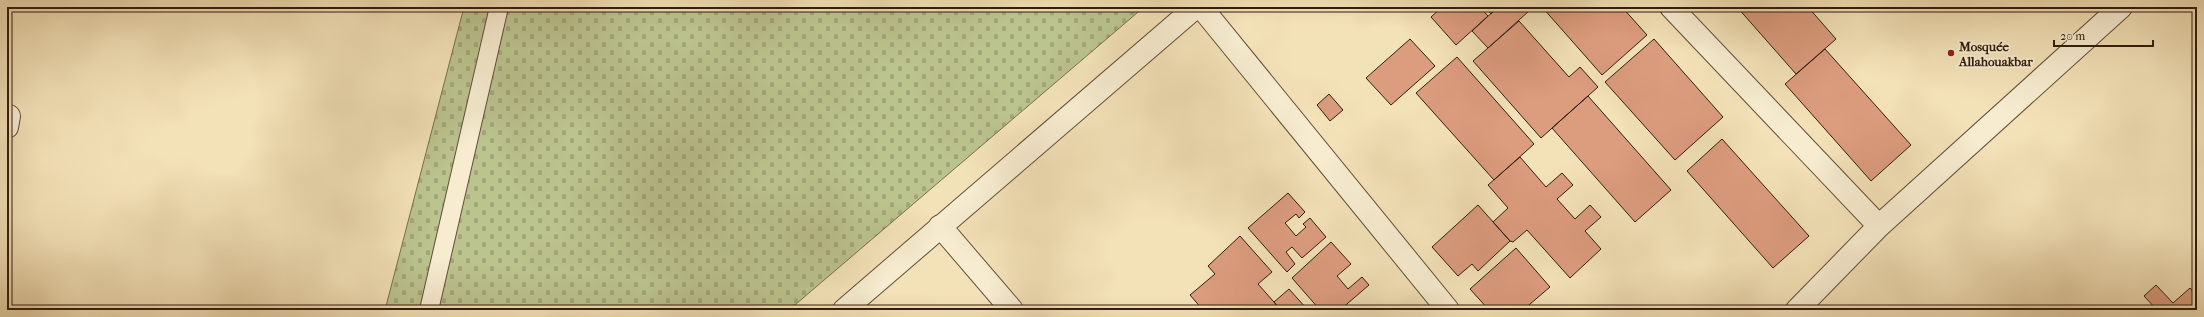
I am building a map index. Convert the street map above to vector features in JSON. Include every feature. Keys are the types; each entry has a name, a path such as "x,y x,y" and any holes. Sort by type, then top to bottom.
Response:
{"street":[{"path":"844,310 1196,7"},
{"path":"1202,7 1448,310"},
{"path":"1671,7 1879,226"},
{"path":"1797,310 1879,226 2121,7"},
{"path":"940,226 1012,310"}],"lane":[{"path":"429,310 499,7"}],"green space":[{"path":"464,7 1144,7 789,310 385,310"}],"building":[{"path":"1442,7 1480,7 1488,16 1456,45 1431,17"},
{"path":"1485,7 1498,7 1491,14"},
{"path":"1498,7 1526,7 1529,11 1488,48 1472,31"},
{"path":"1542,7 1622,7 1647,35 1602,75"},
{"path":"1737,7 1808,7 1836,39 1796,74"},
{"path":"1519,21 1569,77 1580,67 1598,87 1541,138 1473,61"},
{"path":"1410,39 1435,66 1391,105 1366,78"},
{"path":"1654,39 1723,117 1675,160 1605,82"},
{"path":"1825,49 1911,145 1871,181 1785,84"},
{"path":"1457,57 1534,144 1494,180 1416,93"},
{"path":"1329,94 1343,110 1330,121 1317,105"},
{"path":"1588,96 1671,190 1635,222 1552,128"},
{"path":"1722,139 1809,236 1773,268 1687,171"},
{"path":"1520,157 1546,187 1562,173 1573,185 1557,199 1575,219 1590,205 1601,217 1585,231 1601,249 1570,278 1527,230 1513,242 1510,241 1493,222 1508,208 1488,185"},
{"path":"1288,193 1305,212 1299,218 1296,214 1285,223 1296,236 1306,227 1303,224 1310,218 1326,237 1302,258 1292,247 1286,252 1295,264 1287,272 1248,228"},
{"path":"1478,205 1510,241 1478,271 1472,264 1458,276 1432,247"},
{"path":"1240,236 1272,272 1258,284 1281,310 1203,310 1190,295 1215,274 1208,266"},
{"path":"1331,242 1351,264 1337,276 1348,289 1362,277 1369,285 1340,310 1320,310 1292,278"},
{"path":"1516,248 1550,287 1523,310 1489,310 1470,289"},
{"path":"2156,285 2173,303 2190,288 2197,296 2197,310 2157,310 2144,296"},
{"path":"1289,289 1306,308 1304,310 1281,310 1274,302"}],"place":[{"name":"Mosquée Allahouakbar","path":"1951,53"}]}
